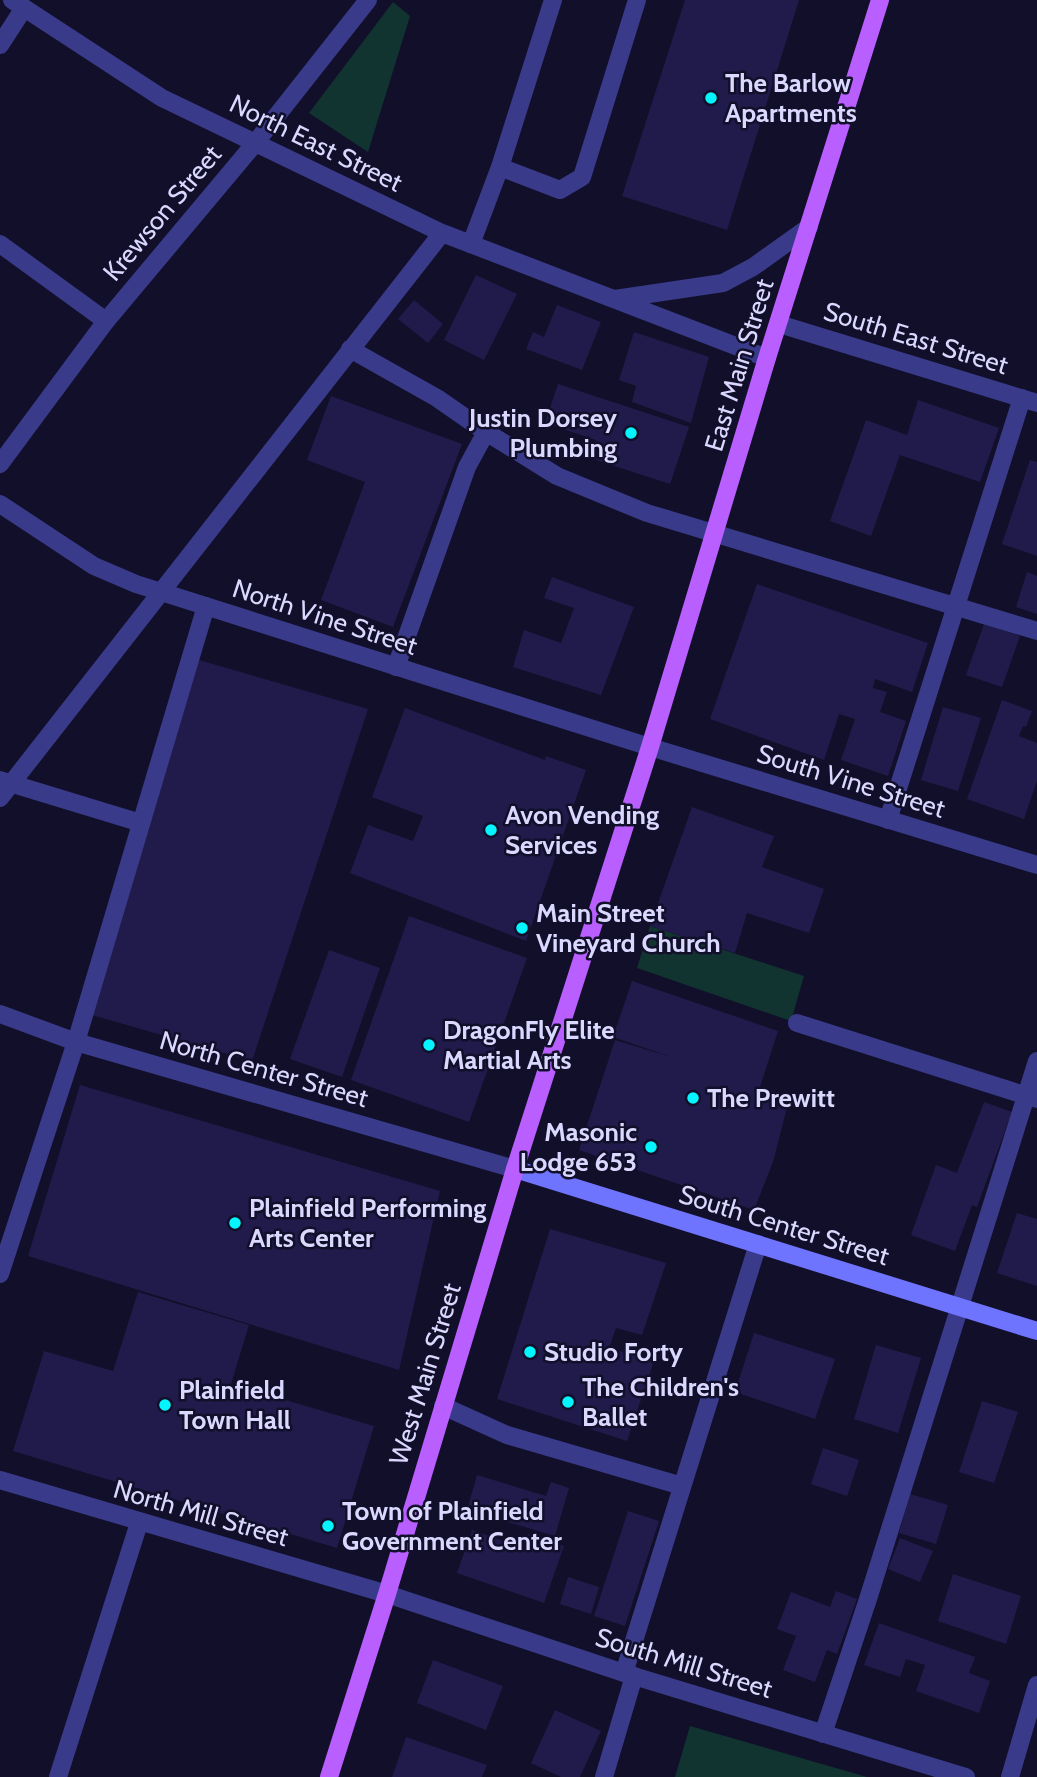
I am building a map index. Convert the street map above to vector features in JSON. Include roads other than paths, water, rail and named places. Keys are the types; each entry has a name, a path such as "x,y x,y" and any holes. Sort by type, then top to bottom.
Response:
{"main road":[{"name":"East Main Street","path":"650,747 767,358 880,0"},
{"name":"West Main Street","path":"329,1777 515,1169 650,747"},
{"name":"South Center Street","path":"515,1169 1037,1331"}],"street":[{"name":"Krewson Street","path":"0,464 106,321 256,142 368,0"},
{"path":"471,244 500,167 553,0"},
{"path":"500,167 560,190 582,177 637,0"},
{"name":"North East Street","path":"18,4 162,98 442,233 767,358"},
{"path":"0,46 18,4"},
{"name":"North East Street","path":"615,299 723,284 753,267 810,227"},
{"path":"141,823 3,788 161,592 442,233"},
{"path":"0,244 106,321"},
{"name":"South East Street","path":"779,324 1029,400"},
{"path":"350,349 437,398 557,476 647,513 1037,631"},
{"path":"888,820 956,606 1029,400"},
{"path":"396,667 467,467 486,432"},
{"name":"North Vine Street","path":"0,504 94,566 135,584 650,747"},
{"path":"0,1274 76,1042 206,606"},
{"name":"South Vine Street","path":"650,747 1037,865"},
{"name":"North Center Street","path":"0,1014 76,1042 515,1169"},
{"path":"797,1023 1032,1097"},
{"path":"823,1734 872,1587 959,1306 1032,1097 1037,1061"},
{"path":"604,1777 629,1675 682,1486 758,1244"},
{"path":"443,1406 507,1434 682,1486"},
{"name":"North Mill Street","path":"0,1480 387,1594"},
{"path":"58,1777 139,1522"},
{"name":"South Mill Street","path":"387,1594 629,1675 966,1777"},
{"path":"1010,1777 1037,1685"}],"place":[{"name":"The Barlow Apartments","path":"711,98"},
{"name":"Justin Dorsey Plumbing","path":"631,433"},
{"name":"Avon Vending Services","path":"491,830"},
{"name":"Main Street Vineyard Church","path":"522,928"},
{"name":"DragonFly Elite Martial Arts","path":"429,1045"},
{"name":"The Prewitt","path":"693,1098"},
{"name":"Masonic Lodge 653","path":"651,1147"},
{"name":"Plainfield Performing Arts Center","path":"235,1223"},
{"name":"Studio Forty","path":"530,1352"},
{"name":"The Children's Ballet","path":"568,1402"},
{"name":"Plainfield Town Hall","path":"165,1405"},
{"name":"Town of Plainfield Government Center","path":"328,1526"}]}
